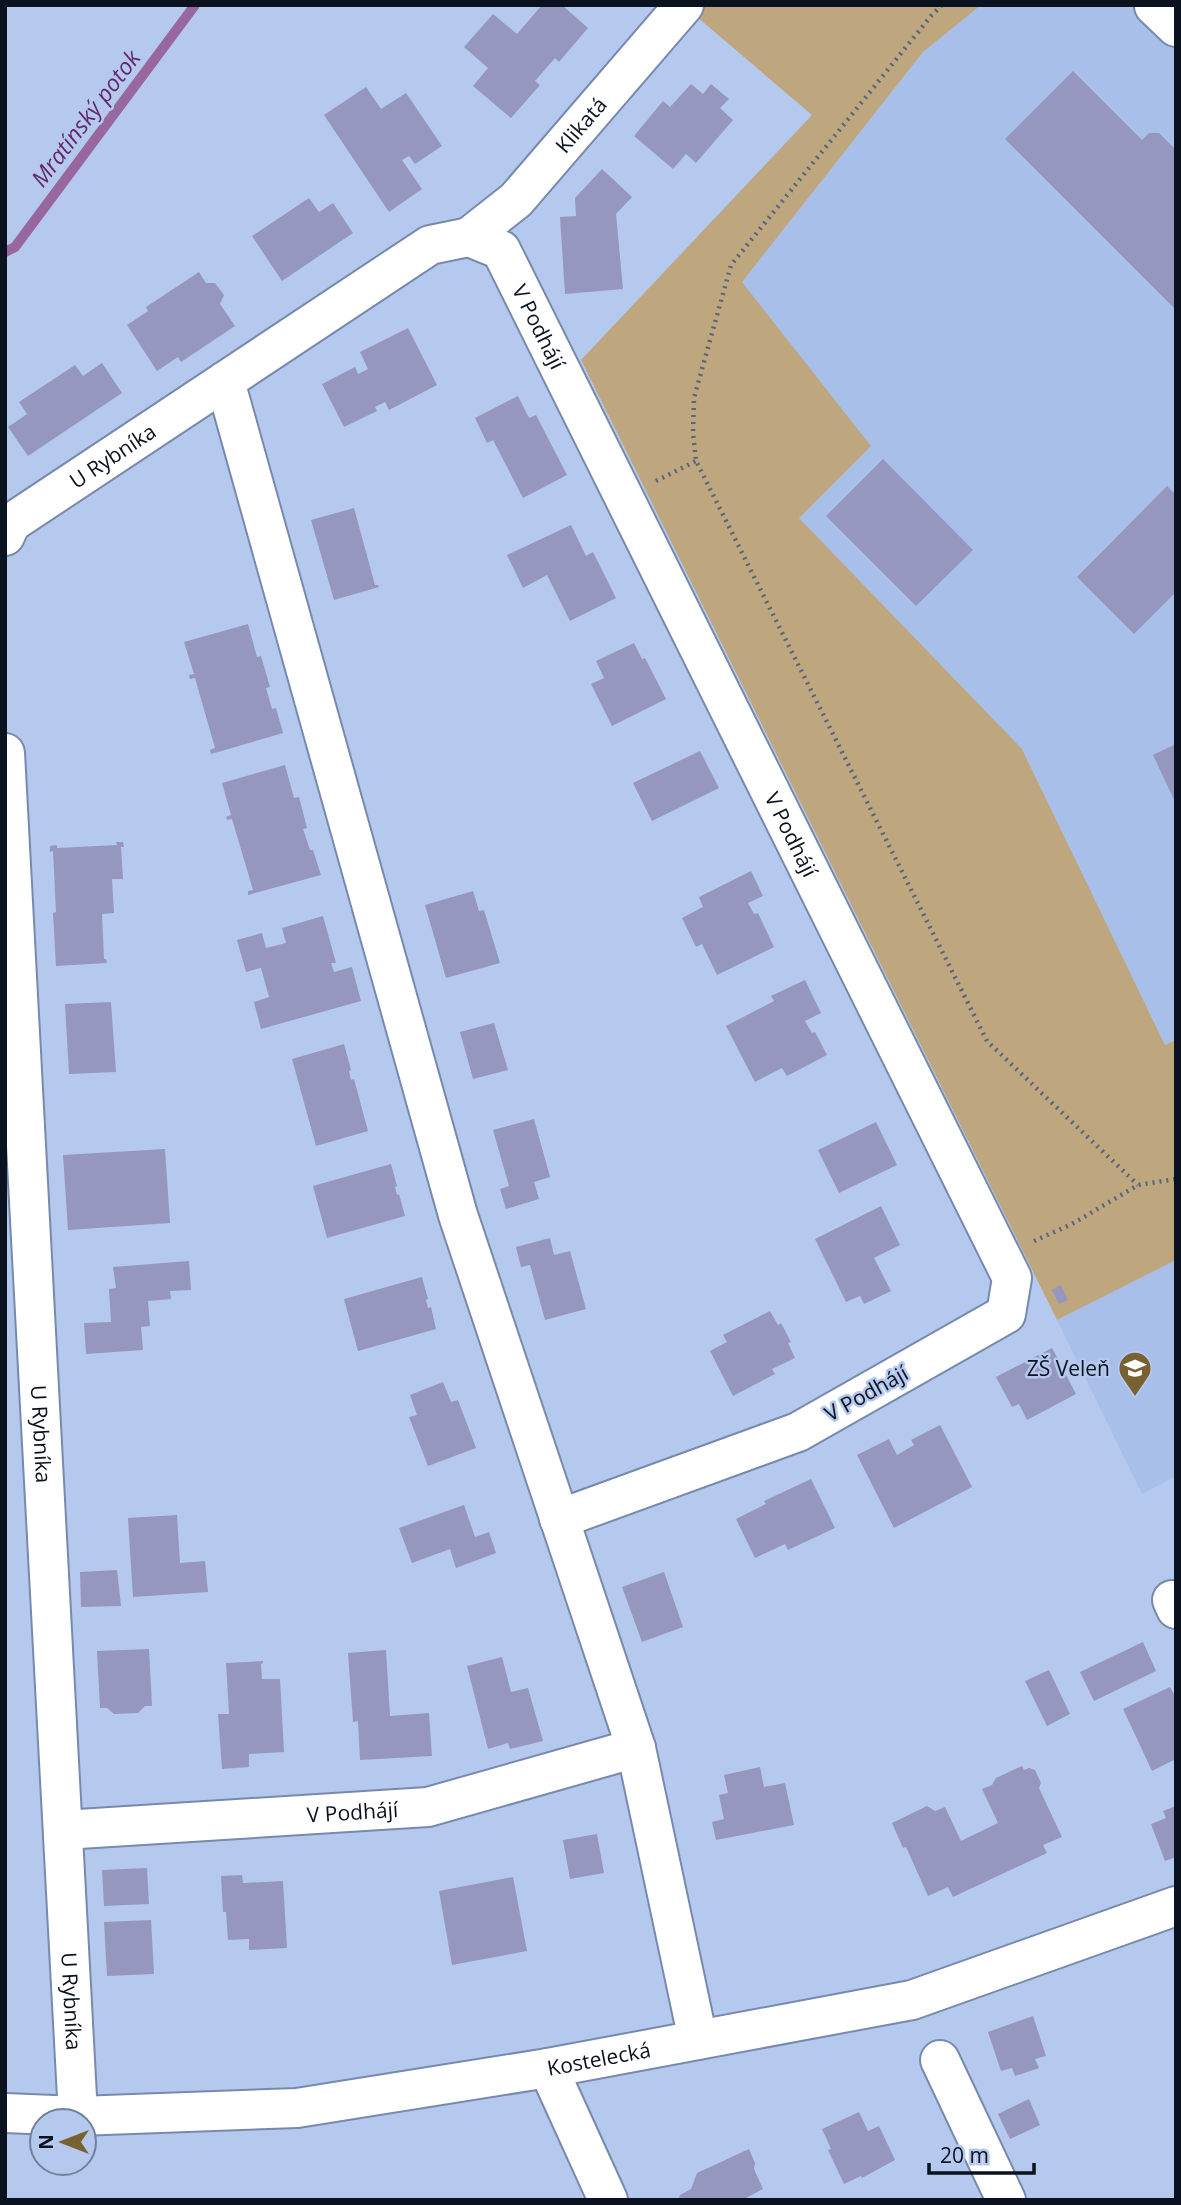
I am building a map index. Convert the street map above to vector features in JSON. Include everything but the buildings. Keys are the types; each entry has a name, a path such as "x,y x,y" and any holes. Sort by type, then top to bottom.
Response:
{"street":[{"name":"Klikatá","path":"469,237 516,200 684,5"},
{"path":"469,237 430,245 225,381 457,1215 636,1748 698,2040"},
{"name":"V Podhájí","path":"469,237 501,250 1012,1278 1006,1314 798,1432 559,1518"},
{"name":"U Rybníka","path":"5,536 11,523 225,381"},
{"name":"U Rybníka","path":"5,753 78,2107"},
{"name":"V Podhájí","path":"63,1830 428,1807 636,1748"},
{"name":"Kostelecká","path":"98,2115 297,2108 548,2068 912,2000 1176,1906"},
{"path":"940,2060 1006,2200"},
{"path":"548,2068 608,2200"},
{"name":"Kostelecká","path":"5,2113 28,2114"}],"path":[{"path":"942,5 731,265 694,398 693,433 696,461 987,1041 1138,1185"},
{"path":"624,497 696,461"},
{"path":"1001,1255 1072,1224 1138,1185 1176,1179"}],"shaded area":[{"path":"707,5 981,5 923,52 742,282 871,446 799,518 1022,749 1165,1045 1176,1040 1176,1260 1057,1320 581,360 812,115 697,17"},
{"path":"981,5 1176,5 1176,1040 1165,1045 1022,749 799,518 741,282 923,52"},
{"name":"ZŠ Veleň","path":"1176,1260 1176,1476 1142,1494 1057,1320"}],"waterway":[{"name":"Mratínský potok","path":"5,252 15,247 195,5"}],"place":[{"name":"ZŠ Veleň","path":"1135,1398"}]}
